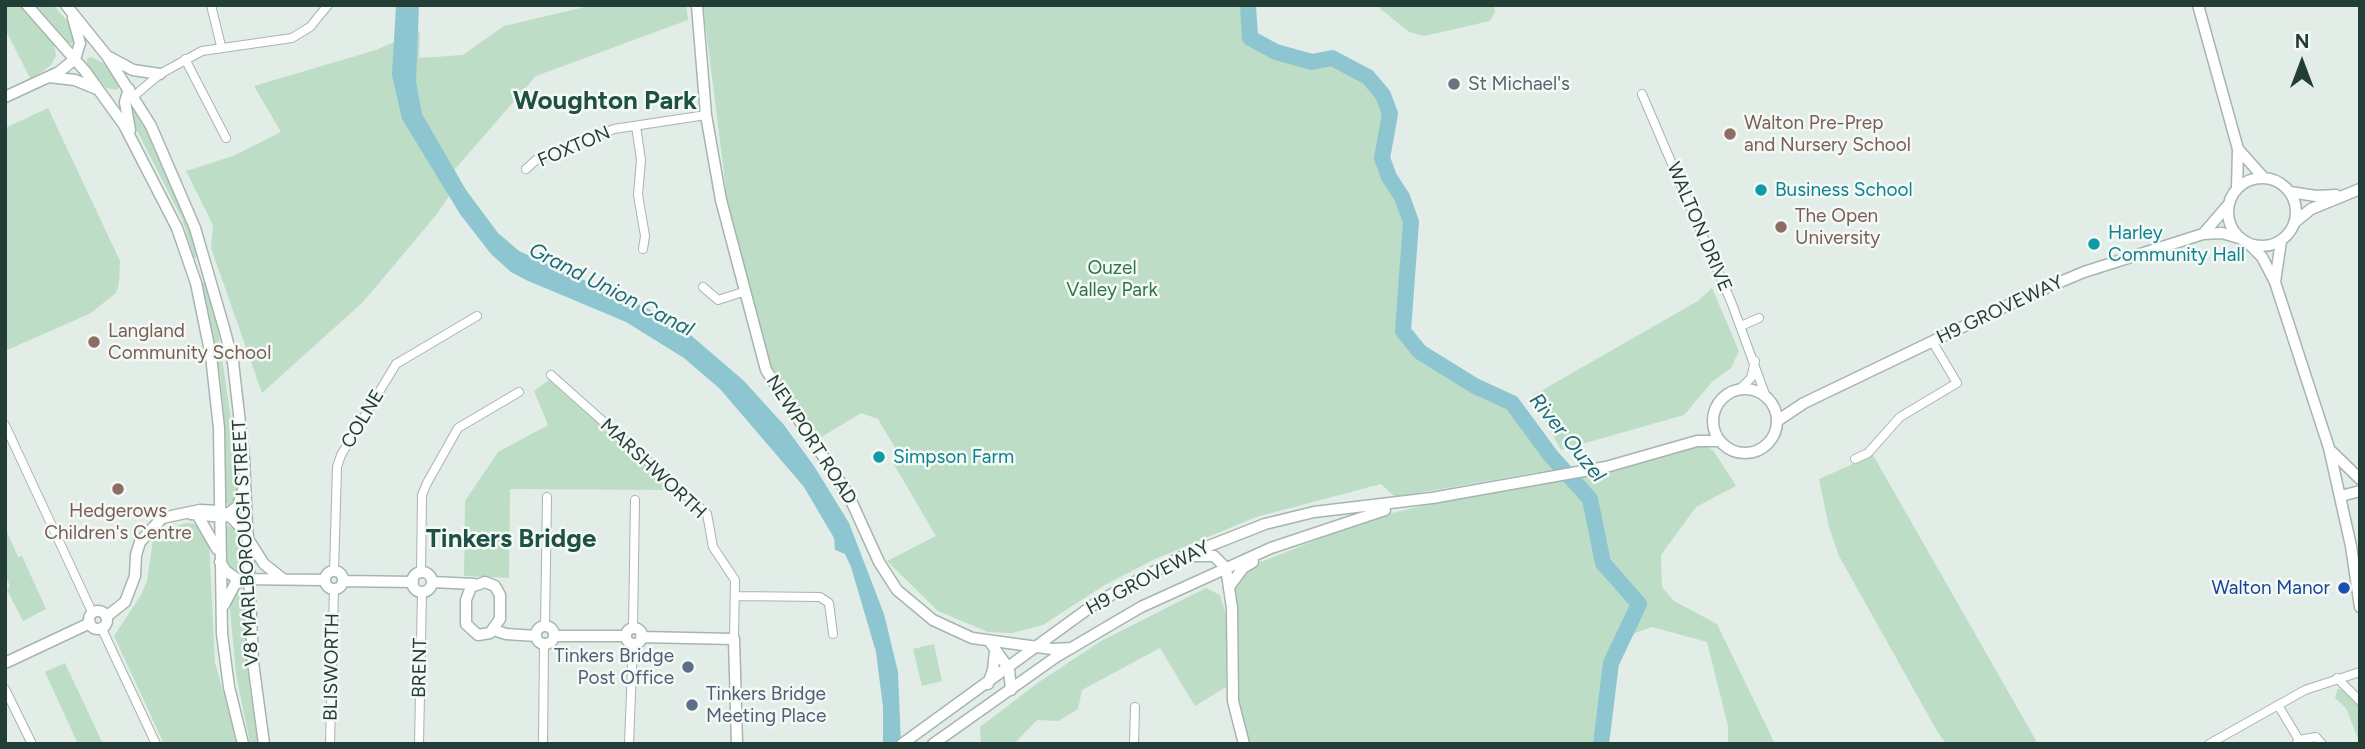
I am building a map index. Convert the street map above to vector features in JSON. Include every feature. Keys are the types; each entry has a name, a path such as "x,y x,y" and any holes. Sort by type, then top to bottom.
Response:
{"street":[{"name":"V8 MARLBOROUGH STREET","path":"27,5 74,54 132,139 167,205 196,283 217,401 222,514 219,558 225,663 243,744"},
{"path":"211,5 221,46"},
{"path":"49,76 75,80 101,92 130,94 185,59 221,46 292,38 310,27 328,5"},
{"name":"NEWPORT ROAD","path":"697,5 706,115 721,200 743,292 766,370 848,494 879,562 897,590 933,620 993,646 1072,648"},
{"path":"2199,5 2238,149 2237,189"},
{"name":"V8 MARLBOROUGH STREET","path":"69,8 105,53 172,171 204,255 233,362 246,480 253,662 264,744"},
{"path":"5,97 49,76 74,54 80,43 69,8"},
{"path":"74,54 105,53 133,70 158,76"},
{"path":"185,59 226,138"},
{"path":"130,94 132,139"},
{"name":"WALTON DRIVE","path":"1642,94 1741,326 1769,401"},
{"name":"FOXTON","path":"526,169 536,160 600,134 706,115"},
{"path":"636,126 641,160 638,195 645,236 643,249"},
{"path":"2238,149 2264,178"},
{"path":"2203,234 2229,204 2237,189 2245,183 2264,178 2277,181 2290,192 2296,203 2295,222"},
{"path":"2275,282 2281,241 2295,222 2311,209 2360,189"},
{"path":"2290,192 2316,196 2344,194"},
{"path":"2229,204 2230,223 2244,241 2262,257 2275,282 2329,448 2341,496 2360,607"},
{"name":"H9 GROVEWAY","path":"1777,421 1804,403 2084,272 2203,234 2222,233 2244,241"},
{"path":"2244,241 2260,246 2281,241"},
{"path":"703,288 718,300 743,292"},
{"name":"COLNE","path":"334,571 337,467 341,455 396,364 477,316"},
{"path":"1741,326 1759,318"},
{"path":"1855,459 1868,453 1900,417 1957,383 1933,341"},
{"path":"1697,441 1713,420 1721,400 1740,390 1751,377 1755,361"},
{"name":"MARSHWORTH","path":"551,375 707,514 713,547 735,580 737,744"},
{"path":"1713,420 1719,441 1735,452 1753,453 1769,443 1777,421 1769,401 1751,390 1740,390"},
{"path":"413,582 421,572 422,495 427,483 458,428 519,392"},
{"name":"H9 GROVEWAY","path":"1769,401 1804,403"},
{"path":"5,425 96,628 120,609 131,590 137,549 149,529 168,515 222,514 238,506 246,480"},
{"name":"H9 GROVEWAY","path":"902,744 1009,669 1096,603 1181,557 1228,537 1265,524 1314,512 1432,498 1606,467 1697,441 1719,441"},
{"path":"2329,448 2360,479"},
{"path":"2341,496 2360,491"},
{"path":"545,627 547,497"},
{"name":"H9 GROVEWAY","path":"933,744 1072,648 1141,607 1214,573 1318,531 1432,498"},
{"path":"629,744 634,636 635,500"},
{"path":"222,514 248,537 264,564 286,580"},
{"path":"193,515 230,576 249,580 325,580"},
{"path":"1229,592 1243,568 1298,544 1318,531"},
{"path":"1228,537 1214,573 1229,592"},
{"path":"1181,557 1207,555 1218,558 1226,568 1233,701 1244,744"},
{"path":"334,571 341,574 343,581 341,587 334,589 327,586 325,580 328,574 334,571"},
{"path":"413,582 414,587 422,592 430,588 432,582 429,575 421,572"},
{"path":"221,613 234,584 249,580"},
{"path":"343,581 413,582"},
{"path":"432,582 485,582 498,590 500,619 494,630"},
{"path":"474,584 467,593 466,624 478,635 494,630 550,643 554,636"},
{"name":"BLISWORTH","path":"330,744 334,589"},
{"name":"BRENT","path":"419,744 422,592"},
{"path":"735,596 808,601 820,597 829,603 833,634"},
{"path":"5,663 100,611 156,744"},
{"path":"543,744 538,629 551,628 554,636"},
{"path":"554,636 734,639"},
{"path":"993,646 1009,669 1011,690"},
{"path":"988,684 993,670 993,646"},
{"path":"2209,744 2305,690 2360,672"},
{"path":"2337,678 2360,701"},
{"path":"5,689 32,744"},
{"path":"2278,705 2297,742 2313,736 2322,744"},
{"path":"1135,707 1135,744"}],"green space":[{"path":"5,5 24,5 53,40 56,56 51,65 31,80 5,29"},
{"path":"36,5 53,5 71,25 75,44 69,43"},
{"path":"593,5 686,5 688,20 536,76 455,169 449,196 437,214 363,302 262,393 211,248 213,225 186,171 233,156 281,132 254,86 376,50 420,31 419,58 463,55 504,26"},
{"name":"Ouzel Valley Park","path":"703,5 1248,5 1251,37 1276,52 1312,62 1332,58 1357,68 1383,95 1390,114 1382,158 1389,177 1402,197 1411,222 1403,331 1420,352 1475,386 1512,403 1567,474 1697,441 1713,450 1736,486 1696,507 1661,555 1662,587 1674,601 1717,624 1775,744 1728,744 1728,726 1707,642 1652,627 1635,633 1619,646 1611,663 1601,744 1244,744 1239,729 1229,597 1245,573 1258,563 1375,517 1547,476 1544,471 1395,497 1381,484 1256,517 1155,559 1103,586 1043,625 1012,633 988,632 938,611 887,561 936,536 893,463 901,458 878,419 861,413 820,438 770,366 729,214"},
{"path":"1376,5 1494,5 1495,12 1490,21 1424,36 1409,32"},
{"path":"92,57 106,65 120,85 117,90 106,88 87,65 87,58"},
{"path":"131,105 150,136 179,197 200,256 194,258 182,219 131,119"},
{"path":"48,108 120,261 119,283 116,293 91,313 5,351 5,128"},
{"path":"207,281 217,324 235,447 239,493 236,502 230,507 226,503 220,374 201,283"},
{"path":"1712,288 1739,351 1731,368 1712,382 1684,415 1561,450 1532,396 1698,301"},
{"path":"549,380 670,486 668,490 510,489 509,578 464,576 465,501 498,452 548,425 534,391"},
{"path":"1873,455 2038,744 1946,744 1937,731 1839,556 1829,527 1819,479"},
{"path":"186,523 199,524 209,541 215,663 238,744 164,744 114,636 147,581 153,540 159,531"},
{"path":"228,525 243,536 242,573 233,570 225,557 224,529"},
{"path":"5,527 18,557 22,556 46,609 23,621 7,590 10,586 5,575"},
{"path":"1206,588 1220,595 1226,615 1226,687 1195,706 1160,648 1082,690 1078,709 1058,721 1037,720 1014,744 981,744 980,727 1039,682 1101,641"},
{"path":"239,590 244,596 250,690 260,744 250,744 236,674 230,610 234,592"},
{"path":"934,644 942,681 922,686 913,649"},
{"path":"65,663 103,744 78,744 45,672"},
{"path":"2338,688 2350,694 2360,705 2360,744 2346,708 2335,698"}],"water":[{"path":"396,5 419,5 416,82 422,114 466,190 498,233 519,251 649,309 687,332 743,380 784,425 814,466 849,523 884,614 898,672 901,744 883,744 883,707 876,652 851,567 845,554 835,550 834,538 804,487 720,389 684,358 626,322 511,272 491,254 460,214 402,119 392,75"}],"waterway":[{"name":"River Ouzel","path":"1248,5 1250,38 1276,52 1312,62 1332,58 1368,77 1383,95 1390,114 1382,158 1389,177 1402,197 1411,222 1403,331 1420,352 1475,386 1512,403 1551,456 1590,499 1603,563 1639,604 1611,663 1601,744"}],"place":[{"name":"St Michael's","path":"1454,84"},
{"name":"Walton Pre-Prep and Nursery School","path":"1730,134"},
{"name":"Business School","path":"1761,190"},
{"name":"The Open University","path":"1781,227"},
{"name":"Harley Community Hall","path":"2094,244"},
{"name":"Langland Community School","path":"94,342"},
{"name":"Simpson Farm","path":"879,457"},
{"name":"Hedgerows Children's Centre","path":"118,489"},
{"name":"Walton Manor","path":"2344,588"},
{"name":"Tinkers Bridge Post Office","path":"688,667"},
{"name":"Tinkers Bridge Meeting Place","path":"692,705"}],"district":[{"name":"Woughton Park","path":"605,101"},
{"name":"Tinkers Bridge","path":"511,539"}],"water label":[{"name":"Grand Union Canal","path":"611,290"}]}
